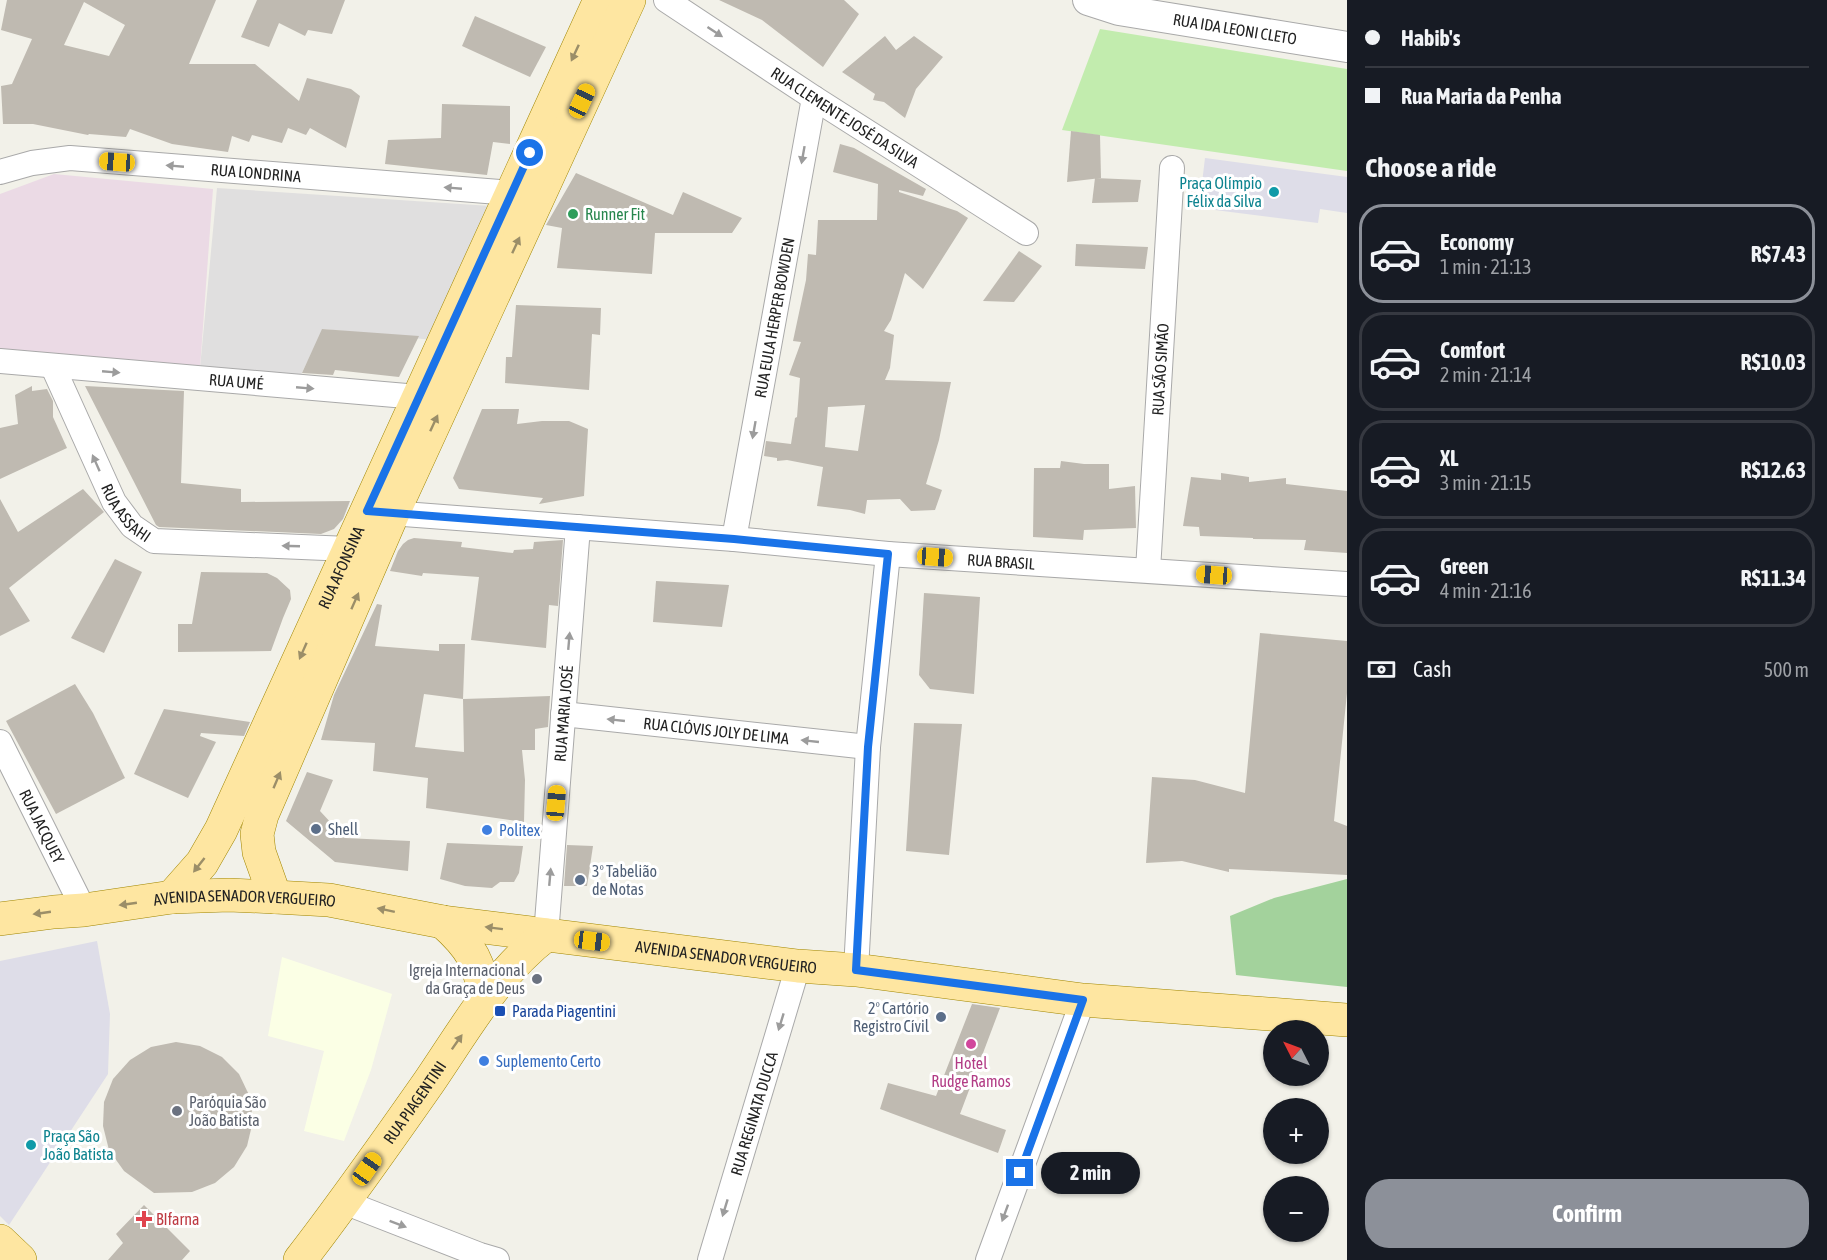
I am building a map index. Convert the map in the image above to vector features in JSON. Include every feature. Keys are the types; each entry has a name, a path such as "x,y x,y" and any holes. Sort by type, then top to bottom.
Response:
{"main road":[{"name":"RUA AFONSINA","path":"275,897 256,834 262,815 380,512 418,397 600,0"},
{"name":"RUA AFONSINA","path":"172,897 206,857 221,830 349,549 380,512 629,0"},
{"name":"AVENIDA SENADOR VERGUEIRO","path":"0,919 172,897 229,895 329,900 443,922 798,966 856,970 1083,1000 1347,1020"},
{"path":"443,922 458,936 479,966 484,1002"},
{"name":"RUA PIAGENTINI","path":"300,1260 344,1202 484,1002 518,959 546,935"},
{"path":"0,1241 21,1260"}],"street":[{"name":"RUA CLEMENTE JOSÉ DA SILVA","path":"666,0 814,98 1026,233"},
{"name":"RUA IDA LEONI CLETO","path":"1088,0 1119,10 1347,46"},
{"name":"RUA EULA HERPER BOWDEN","path":"734,539 814,98"},
{"name":"RUA LONDRINA","path":"0,172 32,163 70,158 512,193"},
{"name":"RUA SÃO SIMÃO","path":"1148,570 1172,168"},
{"name":"RUA UMÉ","path":"0,361 418,397"},
{"name":"RUA ASSAHI","path":"53,367 114,502 132,526 154,541 349,549"},
{"name":"RUA BRASIL","path":"380,512 734,539 888,554 1347,584"},
{"name":"RUA MARIA JOSÉ","path":"546,935 578,527"},
{"path":"856,970 868,747 888,554"},
{"name":"RUA CLÓVIS JOLY DE LIMA","path":"563,714 868,747"},
{"name":"RUA JACQUEY","path":"0,742 84,910"},
{"name":"RUA REGINATA DUCCA","path":"710,1260 798,966"},
{"path":"988,1260 1083,1000"},
{"path":"344,1202 484,1258"}],"shaded area":[{"name":"Praça Olímpio Félix da Silva","path":"1205,158 1347,177 1347,213 1320,209 1318,223 1199,208"},
{"path":"54,174 213,189 200,368 0,355 0,194"},
{"path":"217,188 491,206 433,340 323,329 299,379 200,368"},
{"name":"Praça São João Batista","path":"97,941 110,1014 108,1074 9,1225 0,1216 0,961"},
{"path":"282,957 392,994 371,1070 344,1141 304,1131 324,1051 268,1036"}],"green space":[{"path":"1100,29 1347,69 1347,171 1062,130"},
{"path":"1347,879 1347,987 1236,975 1230,916 1274,898"}],"building":[{"path":"7,0 216,0 189,64 255,64 299,101 307,78 351,89 360,96 346,148 310,128 306,135 288,128 282,143 252,135 249,142 232,136 228,152 172,144 130,129 126,137 88,135 33,124 3,124 1,86 12,84 32,39 1,30","holes":["84,2 125,25 109,56 64,45"]},
{"path":"257,0 345,0 332,34 308,30 305,36 279,23 269,47 241,37"},
{"path":"719,0 844,0 859,14 823,67 762,20"},
{"path":"475,16 546,47 530,77 462,46"},
{"path":"885,36 896,50 914,36 943,57 916,89 905,118 884,102 873,100 875,94 842,72"},
{"path":"442,104 510,106 510,144 493,142 487,175 385,164 388,140 441,138"},
{"path":"1071,131 1100,135 1101,178 1067,182"},
{"path":"840,144 854,148 926,189 923,196 899,190 899,192 957,211 968,218 923,289 905,273 891,320 884,331 894,335 890,368 885,380 951,382 939,440 926,484 942,490 935,510 911,511 900,499 867,500 865,514 817,506 823,467 787,460 777,461 777,458 764,456 766,441 791,444 797,417 800,378 789,375 801,342 793,341 806,280 808,254 816,255 818,220 877,220 878,184 833,172","holes":["865,405 858,451 825,447 828,407"]},
{"path":"576,173 673,215 683,192 742,218 732,233 655,233 652,274 557,268 562,228 546,225"},
{"path":"1095,178 1141,180 1138,202 1092,203"},
{"path":"1076,244 1148,247 1145,269 1075,266"},
{"path":"1019,251 1042,266 1014,302 983,301"},
{"path":"516,305 601,308 600,335 592,334 589,390 505,383 506,357 512,357"},
{"path":"322,329 419,336 399,377 335,370 333,375 302,373"},
{"path":"32,386 32,391 47,389 53,401 53,417 67,448 0,479 0,428 18,424 15,395"},
{"path":"85,386 184,391 181,483 241,489 241,502 350,501 343,519 334,529 321,534 159,527"},
{"path":"482,409 519,409 517,424 569,421 588,429 584,496 539,504 543,498 459,489 453,478"},
{"path":"1061,461 1109,464 1109,489 1135,486 1136,528 1084,530 1083,540 1033,537 1034,468 1060,468"},
{"path":"1221,473 1249,477 1249,482 1286,478 1286,484 1347,491 1347,553 1304,550 1306,540 1200,536 1199,527 1183,526 1191,477 1221,480"},
{"path":"83,489 104,512 9,588 30,621 0,636 0,499 18,532"},
{"path":"414,538 462,542 461,547 513,553 514,550 533,549 534,542 563,540 558,606 549,605 546,648 471,640 479,577 423,573 422,576 390,571 403,544"},
{"path":"115,559 142,572 104,653 71,638"},
{"path":"201,572 267,573 277,578 290,590 291,599 271,651 178,652 178,624 192,624"},
{"path":"656,581 729,585 722,627 653,622"},
{"path":"924,593 980,597 974,694 930,689 919,675"},
{"path":"377,604 382,605 375,646 439,651 439,644 465,644 463,699 550,696 548,727 535,729 535,750 522,750 525,780 524,822 426,808 428,778 373,771 375,743 321,740 334,695","holes":["424,694 463,699 464,752 415,747"]},
{"path":"1260,633 1347,641 1347,693 1334,821 1347,826 1347,875 1229,869 1229,872 1182,861 1146,863 1152,777 1195,780 1245,793"},
{"path":"75,684 93,713 125,778 56,814 6,721"},
{"path":"164,709 250,722 244,736 201,733 200,736 216,742 188,798 134,774"},
{"path":"914,723 962,724 949,855 906,851"},
{"name":"Shell","path":"307,772 333,780 320,811 345,838 410,841 408,871 335,862 286,821"},
{"path":"447,843 523,846 519,873 514,882 500,882 492,888 465,886 440,879"},
{"path":"567,845 593,846 587,886 564,886"},
{"name":"Hotel Rudge Ramos","path":"972,1004 1000,1008 960,1114 1006,1130 998,1153 880,1109 888,1083 936,1096"},
{"name":"Paróquia São João Batista","path":"176,1042 200,1046 222,1057 239,1074 250,1097 253,1121 247,1146 234,1167 215,1183 192,1192 154,1193 124,1171 109,1150 103,1126 104,1102 113,1079 130,1060 151,1047"},
{"name":"BIfarna","path":"144,1205 190,1251 182,1260 108,1260 123,1243 116,1234"}],"place":[{"name":"Praça Olímpio Félix da Silva","path":"1274,192"},
{"name":"Runner Fit","path":"573,214"},
{"name":"Shell","path":"316,829"},
{"name":"Politex","path":"487,830"},
{"name":"3º Tabelião de Notas","path":"580,880"},
{"name":"Igreja Internacional da Graça de Deus","path":"537,979"},
{"name":"Parada Piagentini","path":"500,1011"},
{"name":"2º Cartório Registro Cívil","path":"941,1017"},
{"name":"Hotel Rudge Ramos","path":"971,1044"},
{"name":"Suplemento Certo","path":"484,1061"},
{"name":"Paróquia São João Batista","path":"177,1111"},
{"name":"Praça São João Batista","path":"31,1145"},
{"name":"BIfarna","path":"144,1219"}],"route":[{"path":"530,153 367,511 734,539 888,554 868,747 856,970 1083,1000 1020,1173"}]}
